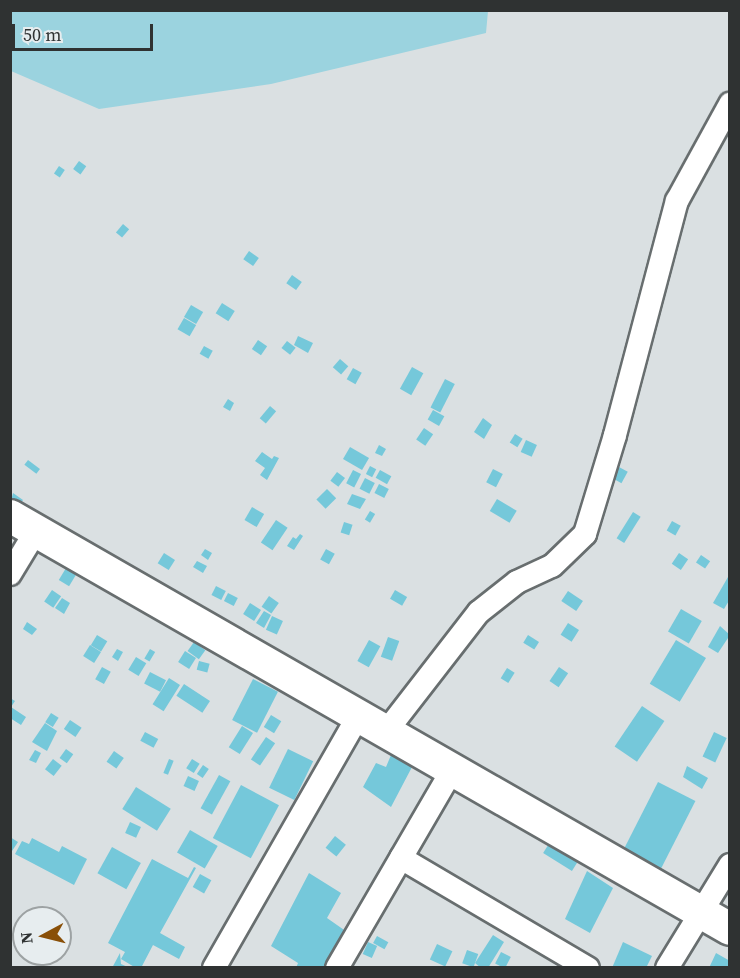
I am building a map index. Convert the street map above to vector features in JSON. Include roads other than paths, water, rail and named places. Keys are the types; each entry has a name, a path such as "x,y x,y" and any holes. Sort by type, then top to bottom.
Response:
{"street":[{"path":"385,733 479,612 517,582 552,566 585,534 615,435 677,201 729,104"},
{"path":"10,574 23,523 451,772 729,929"},
{"path":"214,968 358,717"},
{"path":"337,968 451,772"},
{"path":"401,858 588,968"},
{"path":"667,968 729,865"}]}
